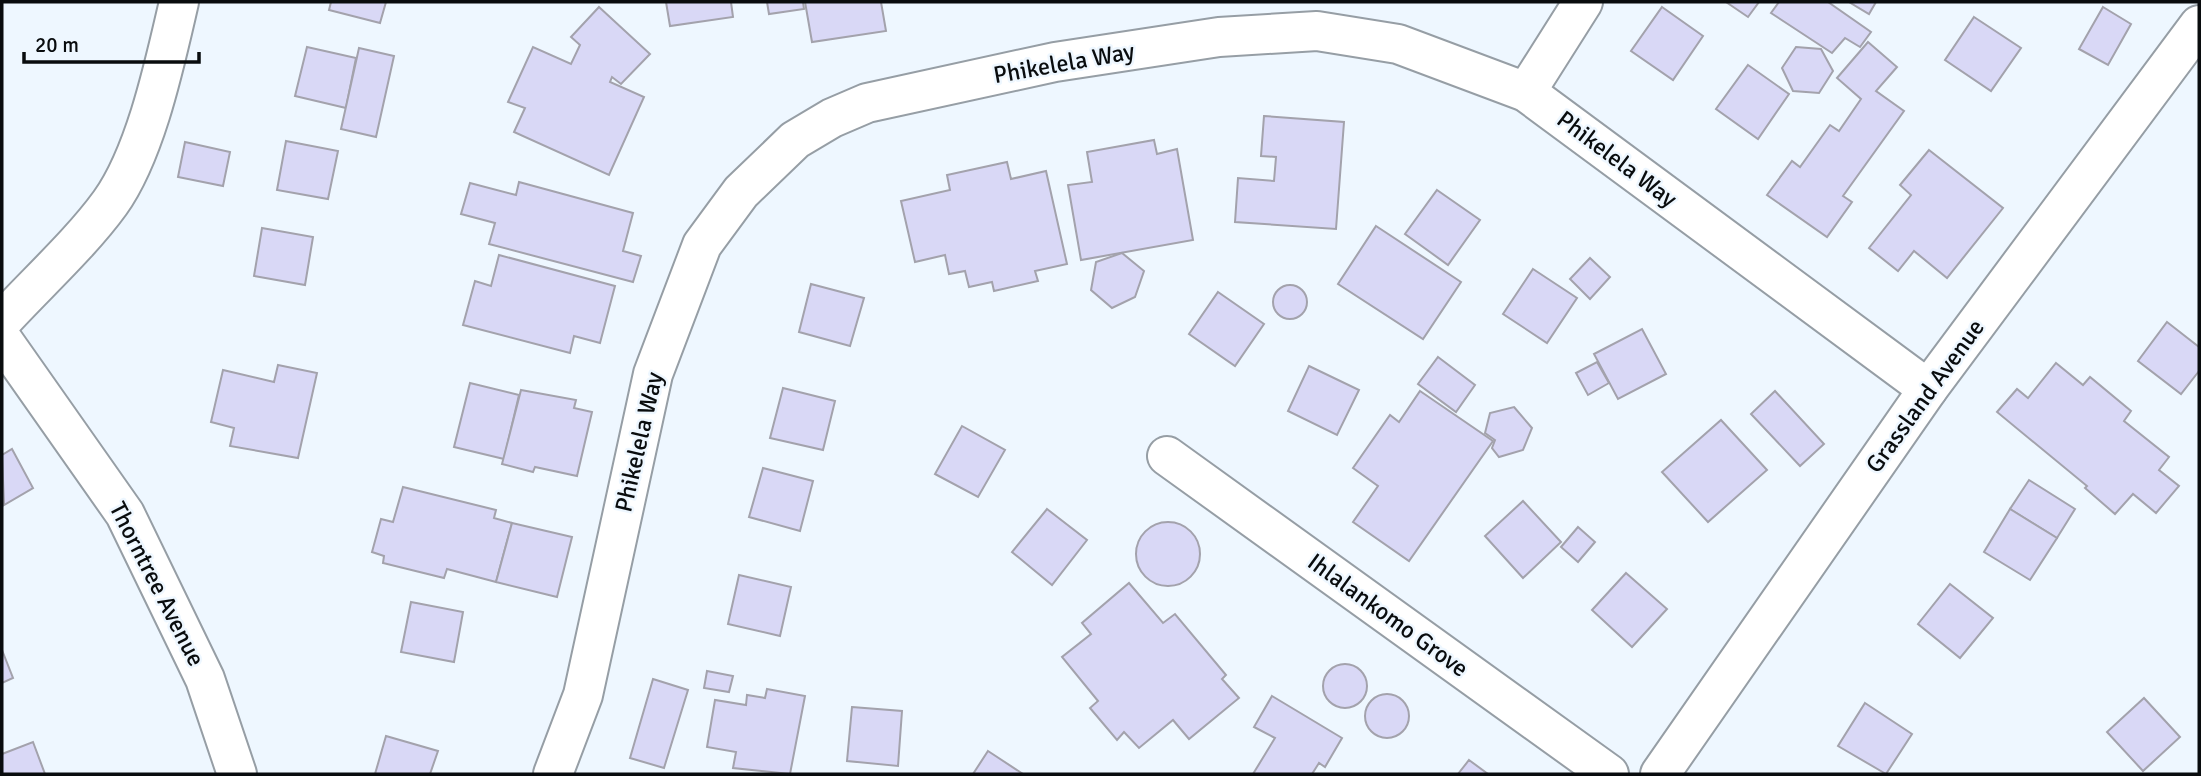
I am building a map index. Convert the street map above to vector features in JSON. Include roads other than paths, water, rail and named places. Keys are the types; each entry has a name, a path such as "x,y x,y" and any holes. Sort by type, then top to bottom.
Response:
{"street":[{"path":"2,321 109,204 128,173 165,63 179,2"},
{"path":"1526,92 1583,2"},
{"name":"Grassland Avenue","path":"1660,774 1928,389 2199,25"},
{"name":"Phikelela Way","path":"554,774 583,695 653,374 702,245 741,191 795,140 832,118 867,103 1055,62 1219,37 1317,31 1398,44 1526,92 1928,389"},
{"name":"Thorntree Avenue","path":"2,340 125,514 205,679 237,774"},
{"name":"Ihlalankomo Grove","path":"1167,456 1609,774"}]}
